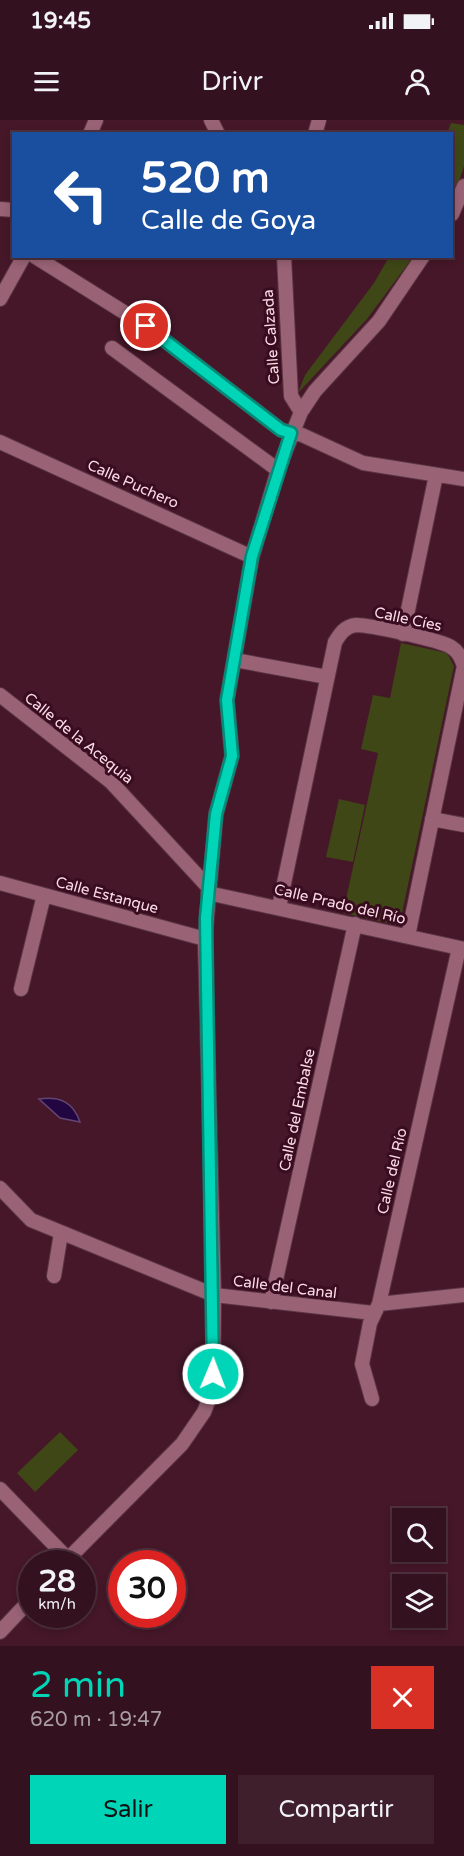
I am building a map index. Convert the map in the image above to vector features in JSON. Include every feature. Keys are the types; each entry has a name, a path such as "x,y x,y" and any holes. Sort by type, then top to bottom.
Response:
{"street":[{"path":"453,212 464,186"},
{"path":"0,299 23,258"},
{"path":"37,258 146,326 281,430 302,435 363,463 464,479"},
{"name":"Calle Calzada","path":"284,258 291,396 301,412"},
{"path":"77,1550 182,1444 204,1412 213,1389 214,1295 205,939 216,814 232,756 227,700 252,556 278,470 301,412 315,391 379,321 422,258"},
{"path":"112,348 278,470"},
{"name":"Calle Puchero","path":"0,442 252,556"},
{"path":"404,634 436,475"},
{"name":"Calle Cíes","path":"279,907 335,642 342,631 355,625 404,634 449,646 459,653 464,666 408,936"},
{"path":"235,660 327,677"},
{"name":"Calle de la Acequia","path":"0,695 111,782 208,890"},
{"path":"432,819 464,825"},
{"name":"Calle Estanque","path":"0,883 205,939"},
{"name":"Calle Prado del Río","path":"208,890 461,949"},
{"path":"21,989 44,895"},
{"name":"Calle del Embalse","path":"271,1302 355,924"},
{"name":"Calle del Río","path":"372,1399 362,1364 461,949"},
{"name":"Calle del Canal","path":"0,1188 31,1220 214,1295 271,1302 376,1309 464,1295"},
{"path":"54,1276 61,1233"},
{"path":"0,1489 56,1550"},
{"path":"0,1632 18,1613"}],"green space":[{"path":"451,123 464,125 464,166 453,200 453,132 448,132"},
{"path":"388,258 412,258 367,319 298,393 305,375 374,283"},
{"path":"401,643 447,653 454,666 401,918 392,924 343,913 378,753 361,749 373,695 390,698"},
{"path":"339,799 365,805 353,862 326,857"},
{"path":"60,1432 78,1450 35,1492 17,1473"}],"shaded area":[{"path":"39,1099 65,1102 74,1110 80,1122 60,1118"}],"route":[{"path":"146,326 281,430 291,433 252,556 227,700 232,756 216,814 206,918 214,1295 213,1374"}]}
